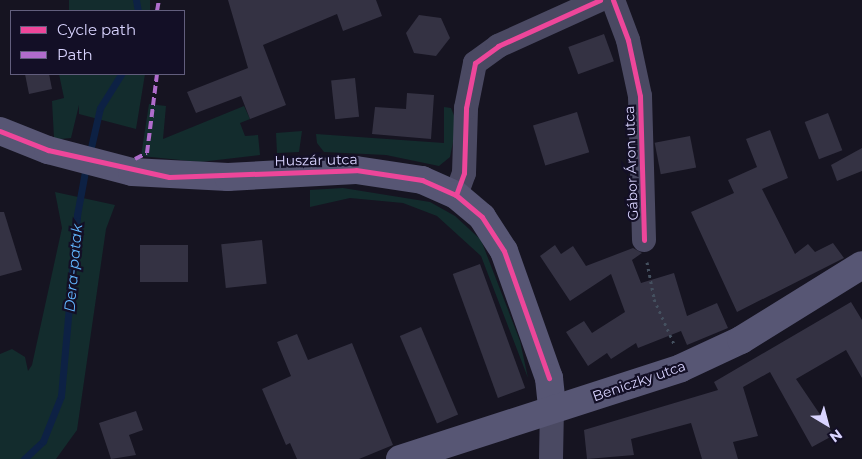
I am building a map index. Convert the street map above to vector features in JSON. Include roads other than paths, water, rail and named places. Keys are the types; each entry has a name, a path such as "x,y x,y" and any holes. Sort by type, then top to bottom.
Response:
{"street":[{"path":"456,196 464,173 466,108 476,63 498,46 600,0"},
{"name":"Gábor Áron utca","path":"614,0 628,40 640,96 644,240"},
{"name":"Huszár utca","path":"0,131 66,154 114,168 169,177 356,170 422,180 456,196 482,217 504,250 549,378 552,409"},
{"name":"Beniczky utca","path":"400,459 681,368 741,340 862,266"},
{"path":"551,459 552,409"}],"waterway":[{"name":"Dera-patak","path":"136,0 138,10"},
{"name":"Dera-patak","path":"89,156 100,108 120,75"},
{"name":"Dera-patak","path":"24,459 43,441 61,396 77,215 86,166"}]}
